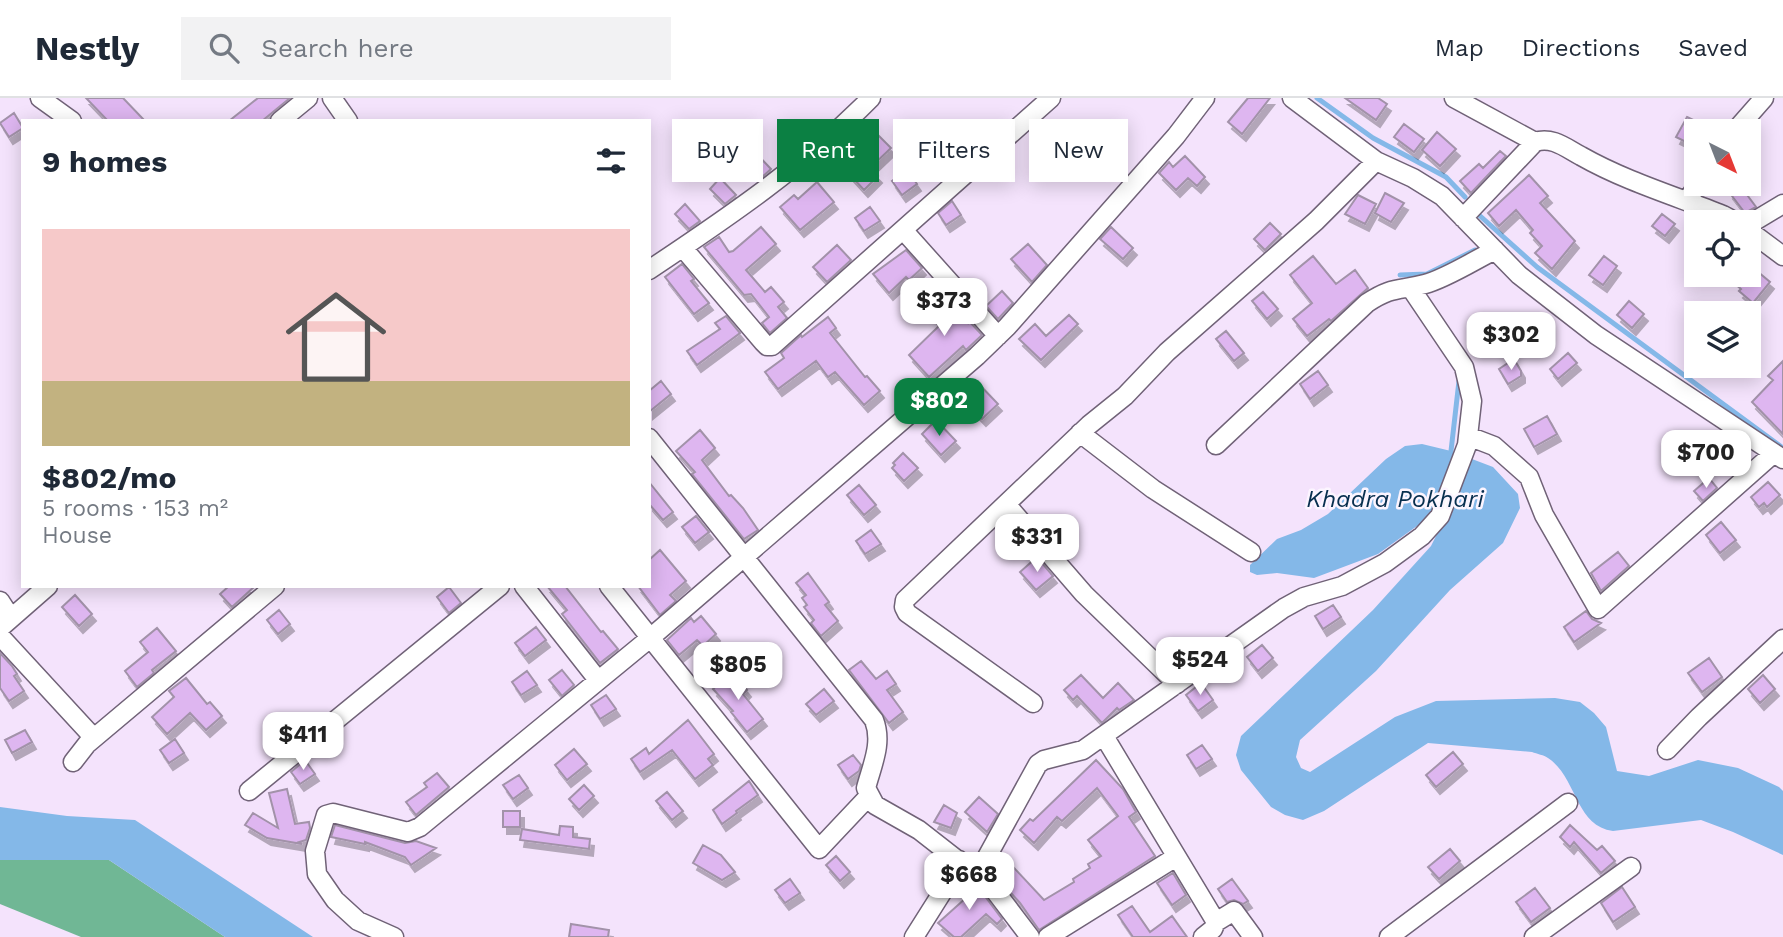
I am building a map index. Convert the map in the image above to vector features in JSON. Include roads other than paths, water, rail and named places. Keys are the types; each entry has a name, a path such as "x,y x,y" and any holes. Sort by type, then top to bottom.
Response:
{"street":[{"path":"40,98 69,119"},
{"path":"282,119 308,98"},
{"path":"332,98 347,119"},
{"path":"651,269 733,215 846,124 871,98"},
{"path":"683,248 769,346 904,231 1051,98"},
{"path":"394,937 358,921 335,900 317,874 315,851 324,817 333,813 408,832 414,831 649,639 967,365 998,335 1176,136 1205,98"},
{"path":"1292,98 1376,161 1413,178 1442,196 1520,275 1596,335 1778,456 1598,609 1544,515 1529,477 1494,446 1468,441"},
{"path":"1454,98 1535,142"},
{"path":"1746,119 1764,98"},
{"path":"1463,218 1535,142 1543,139 1553,140 1605,169 1710,210"},
{"path":"1033,703 907,613 905,600 1080,433 1125,396 1167,352 1316,221 1376,161"},
{"path":"1687,201 1690,196"},
{"path":"1761,219 1783,204"},
{"path":"904,231 998,335"},
{"path":"1761,238 1783,256"},
{"path":"1216,445 1367,303 1384,292 1427,284 1495,250"},
{"path":"977,875 1038,764 1083,750 1284,608 1304,597 1342,586 1385,563 1433,525 1440,516 1468,441 1472,401 1464,367 1410,286"},
{"path":"1080,433 1153,489 1251,552"},
{"path":"651,441 874,720 878,742 866,788 875,805 919,830 992,887 1030,937"},
{"path":"1006,504 1084,594 1177,684"},
{"path":"0,601 6,623 46,588"},
{"path":"73,762 94,738 273,588"},
{"path":"249,791 498,588"},
{"path":"526,588 598,680"},
{"path":"611,588 819,849 869,796"},
{"path":"0,636 94,738"},
{"path":"1667,750 1783,639"},
{"path":"1104,736 1216,922"},
{"path":"1389,937 1568,803"},
{"path":"1048,937 1176,857"},
{"path":"914,937 950,880 959,860"},
{"path":"1534,937 1631,867"},
{"path":"1203,937 1213,929 1216,922 1234,911 1254,937"}],"water":[{"name":"Khadra Pokhari","path":"1422,444 1451,451 1493,467 1518,494 1520,508 1503,543 1450,590 1376,671 1300,740 1296,757 1301,768 1310,772 1395,717 1436,701 1555,698 1580,702 1606,727 1617,771 1649,776 1698,760 1738,768 1779,787 1783,791 1783,855 1701,820 1613,831 1600,827 1583,811 1558,766 1546,757 1532,752 1428,743 1324,811 1303,820 1285,815 1271,807 1241,770 1236,755 1241,736 1373,610 1431,546 1460,488 1424,521 1378,554 1314,578 1277,573 1257,575 1250,572 1250,565 1277,539 1301,530 1328,514 1386,459 1405,446"},
{"path":"0,807 67,816 135,820 313,937 225,937 109,860 0,860"}],"waterway":[{"path":"1317,98 1373,138 1446,177 1465,197"},
{"path":"1479,215 1537,267 1783,448"},
{"path":"1400,275 1427,274 1475,250"},
{"path":"1451,451 1459,381"}]}
